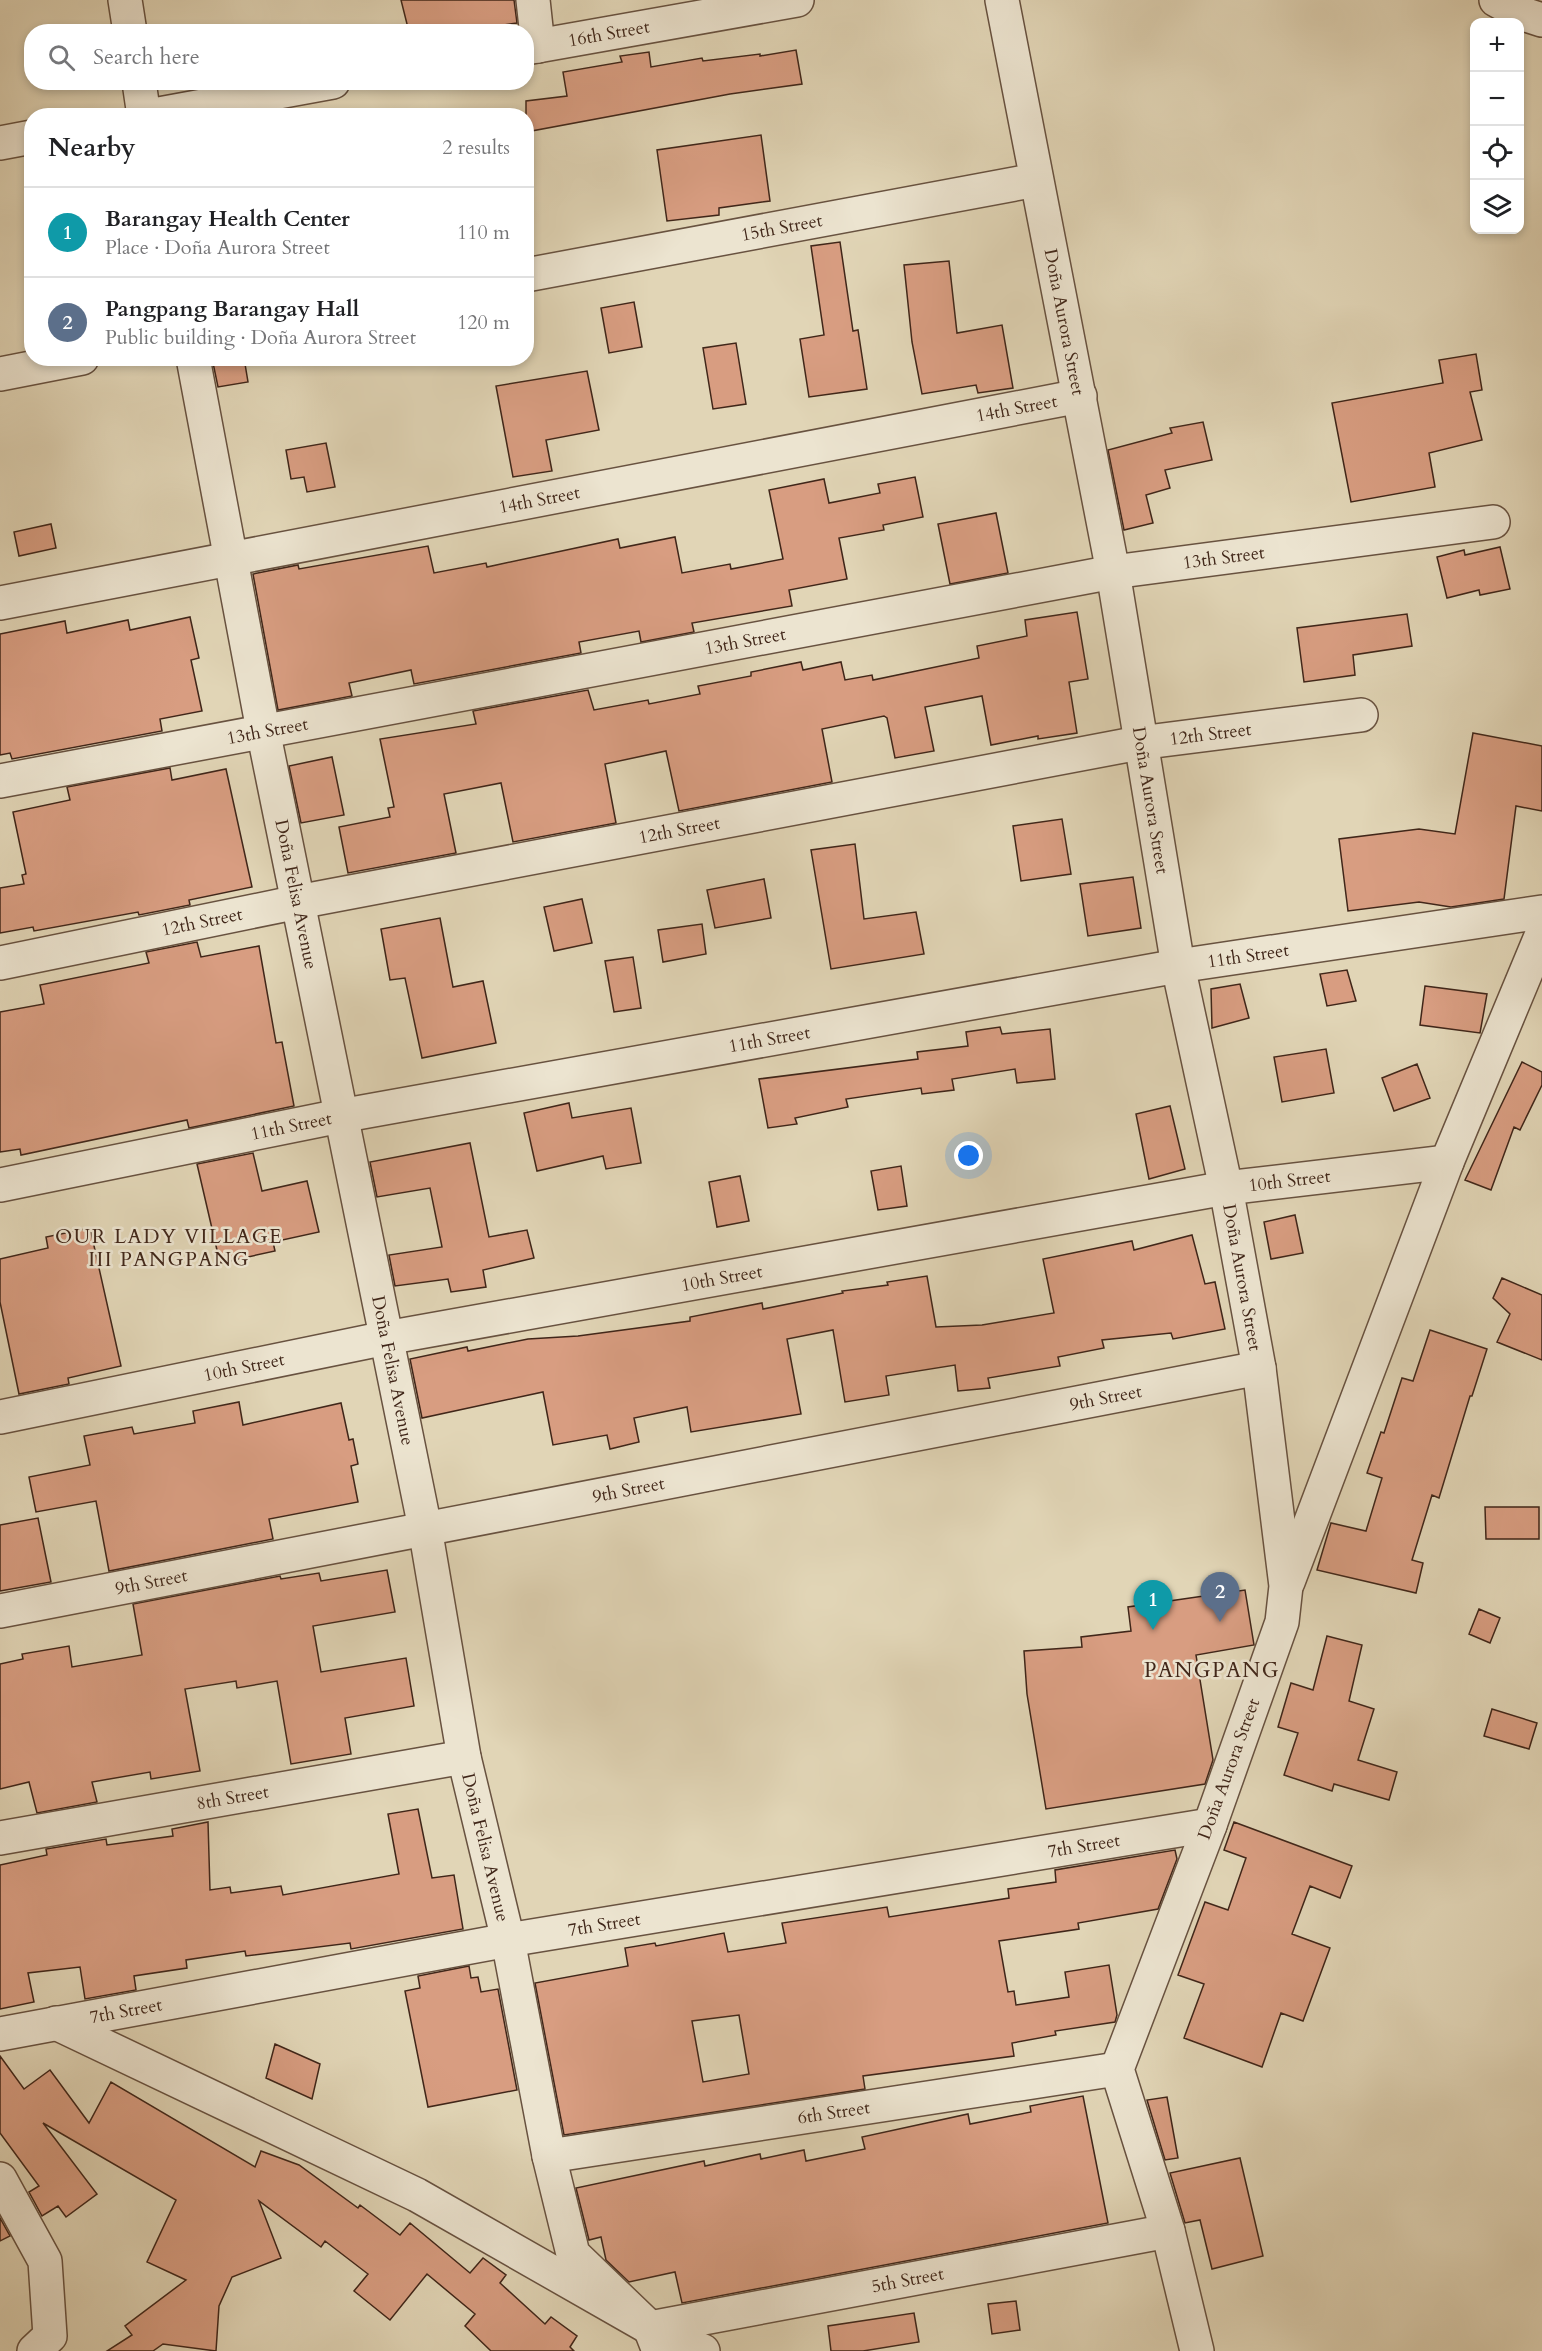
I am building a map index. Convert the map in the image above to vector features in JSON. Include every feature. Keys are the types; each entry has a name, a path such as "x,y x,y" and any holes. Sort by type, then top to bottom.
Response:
{"street":[{"path":"125,0 129,24"},
{"path":"532,24 533,0"},
{"name":"16th Street","path":"534,47 752,4 797,0"},
{"name":"Doña Aurora Street","path":"1002,0 1113,572 1139,742 1178,966 1226,1188 1259,1368 1286,1586 1282,1622 1210,1825 1117,2069"},
{"path":"1496,0 1520,13 1542,20"},
{"path":"141,90 144,108"},
{"path":"190,108 289,90"},
{"path":"0,143 24,138"},
{"name":"15th Street","path":"534,274 1036,180"},
{"path":"0,374 41,366"},
{"name":"Doña Felisa Avenue","path":"195,366 263,730 424,1528 464,1757 507,1940 549,2156 573,2254 654,2340"},
{"name":"14th Street","path":"0,603 1080,396"},
{"name":"13th Street","path":"0,781 1113,572 1493,522"},
{"name":"12th Street","path":"0,963 298,902 1139,742 1361,715"},
{"name":"11th Street","path":"0,1185 340,1116 1178,966 1542,912"},
{"path":"1286,1586 1447,1161 1542,934"},
{"name":"10th Street","path":"0,1417 386,1338 1226,1188 1447,1161"},
{"name":"9th Street","path":"0,1611 1259,1368"},
{"name":"8th Street","path":"0,1838 464,1757"},
{"name":"7th Street","path":"0,2034 507,1940 1210,1825"},
{"path":"56,2023 417,2195 654,2340 703,2351"},
{"path":"1117,2069 1168,2231 1197,2351"},
{"name":"6th Street","path":"549,2156 1117,2069"},
{"path":"0,2179 45,2261 50,2336 34,2351"},
{"name":"5th Street","path":"654,2340 1168,2231"}],"building":[{"path":"401,0 514,0 517,23 510,24 407,24"},
{"path":"796,50 802,84 730,94 534,131 534,108 526,108 526,101 567,96 563,72 622,62 620,56 649,52 651,67 702,58 703,61 760,54 760,56"},
{"path":"761,135 770,201 719,208 719,215 667,221 657,150"},
{"path":"840,242 853,331 858,330 867,389 809,397 800,339 824,335 811,246"},
{"path":"949,261 957,333 1002,325 1013,388 978,393 976,385 922,394 912,342 904,265"},
{"path":"634,302 642,347 609,353 601,308"},
{"path":"736,343 746,404 713,409 703,348"},
{"path":"1476,354 1482,390 1470,392 1482,440 1429,453 1435,487 1351,502 1332,403 1443,383 1439,360"},
{"path":"214,366 245,366 248,382 218,387"},
{"path":"587,371 599,430 546,440 552,471 513,477 496,386"},
{"path":"1203,422 1212,460 1165,470 1170,488 1146,495 1153,523 1124,530 1108,450 1172,433 1170,428"},
{"path":"326,443 335,487 307,492 304,477 291,479 286,450"},
{"path":"915,477 923,517 883,525 884,530 839,538 847,579 789,590 792,606 692,623 694,632 641,642 639,631 579,642 581,653 414,684 411,670 349,683 352,696 278,710 253,574 298,565 299,569 428,546 434,573 486,563 487,567 618,539 620,548 675,537 682,573 730,564 731,569 783,559 769,490 824,479 829,503 880,493 878,484"},
{"path":"996,513 1008,573 950,584 938,524"},
{"path":"51,524 56,548 19,556 14,532"},
{"path":"1500,547 1510,589 1480,595 1479,590 1447,598 1437,557 1464,550 1465,555"},
{"path":"1077,612 1088,679 1069,682 1077,733 1038,739 1038,736 991,745 982,696 925,707 934,751 895,758 887,718 884,716 822,729 832,782 679,811 666,751 605,764 616,823 513,842 501,783 444,794 456,853 348,873 339,827 390,817 388,808 394,807 380,739 476,724 473,711 588,690 594,710 648,700 649,704 700,694 698,686 751,676 751,672 801,662 803,670 841,662 845,680 872,675 873,680 979,658 977,646 1027,636 1025,620"},
{"path":"1407,614 1412,646 1353,655 1355,675 1304,682 1297,628"},
{"path":"190,617 199,658 191,660 202,711 160,719 162,731 12,759 10,753 0,755 0,634 65,621 67,633 128,620 130,630"},
{"path":"1473,733 1542,746 1542,811 1516,806 1504,899 1451,907 1419,902 1348,911 1339,839 1419,829 1455,834"},
{"path":"332,757 344,815 301,823 289,766"},
{"path":"170,768 172,780 226,769 252,887 189,900 190,905 139,915 138,912 34,931 33,927 0,933 0,888 24,884 22,875 26,874 13,812 70,800 67,787"},
{"path":"1062,819 1071,874 1021,881 1013,826"},
{"path":"855,844 864,919 916,912 924,954 831,969 811,850"},
{"path":"1133,877 1141,928 1088,936 1080,884"},
{"path":"764,879 771,918 715,928 707,890"},
{"path":"582,899 592,943 554,951 544,907"},
{"path":"440,918 453,987 483,981 496,1043 422,1058 405,978 390,980 381,929"},
{"path":"702,924 706,954 663,962 658,930"},
{"path":"197,942 201,957 259,946 276,1043 282,1042 294,1106 189,1128 187,1120 21,1155 20,1149 0,1152 0,1012 44,1004 40,985 149,963 146,952"},
{"path":"633,957 641,1008 614,1012 605,961"},
{"path":"1347,970 1356,1001 1327,1006 1320,974"},
{"path":"1240,984 1249,1018 1212,1028 1211,989"},
{"path":"1425,986 1487,994 1480,1033 1420,1025"},
{"path":"1000,1027 1002,1034 1050,1029 1055,1079 1017,1083 1015,1069 952,1079 954,1090 922,1094 921,1088 846,1099 848,1107 795,1118 797,1124 768,1128 759,1079 918,1059 917,1052 968,1046 966,1032"},
{"path":"1326,1049 1334,1093 1282,1102 1274,1057"},
{"path":"1522,1062 1542,1072 1542,1085 1520,1130 1514,1127 1491,1190 1465,1180"},
{"path":"1417,1064 1430,1098 1394,1111 1382,1078"},
{"path":"569,1103 572,1118 631,1108 641,1163 606,1169 603,1156 537,1171 524,1113"},
{"path":"1170,1106 1185,1169 1149,1179 1136,1114"},
{"path":"470,1143 489,1237 527,1230 534,1258 483,1270 486,1287 451,1292 448,1279 395,1286 389,1255 442,1247 430,1188 377,1197 370,1162"},
{"path":"253,1153 262,1191 307,1181 319,1232 273,1242 275,1251 220,1263 197,1164"},
{"path":"901,1166 907,1206 878,1210 871,1171"},
{"path":"740,1176 749,1221 717,1227 709,1182"},
{"path":"1295,1215 1303,1253 1271,1259 1264,1222"},
{"path":"90,1228 121,1366 68,1378 69,1384 19,1394 0,1302 0,1259 48,1248 46,1237"},
{"path":"1192,1235 1205,1284 1215,1282 1225,1329 1173,1339 1171,1333 1102,1340 1104,1348 1058,1357 1060,1366 988,1378 990,1388 958,1391 955,1365 886,1376 889,1395 845,1402 833,1330 787,1339 801,1414 691,1432 687,1407 634,1418 639,1442 610,1449 607,1435 553,1445 543,1392 422,1418 410,1359 467,1347 468,1351 528,1339 578,1336 690,1321 690,1317 762,1303 763,1309 843,1293 842,1291 888,1285 887,1282 927,1276 936,1327 982,1325 1054,1313 1043,1259 1132,1241 1134,1250"},
{"path":"1502,1278 1542,1295 1542,1360 1497,1342 1510,1314 1493,1298"},
{"path":"1430,1330 1487,1349 1439,1498 1432,1495 1412,1560 1423,1563 1416,1593 1317,1570 1331,1523 1366,1531 1382,1478 1367,1473 1381,1432 1384,1433 1402,1378 1413,1381"},
{"path":"239,1402 243,1425 341,1403 349,1440 353,1439 358,1464 351,1466 358,1502 269,1519 273,1539 109,1571 96,1501 36,1512 29,1477 90,1465 84,1436 132,1427 134,1434 195,1423 193,1411"},
{"path":"1485,1507 1539,1507 1539,1539 1486,1539"},
{"path":"38,1518 51,1582 0,1591 0,1525"},
{"path":"387,1570 395,1612 313,1626 321,1672 406,1658 414,1706 345,1718 351,1754 291,1764 277,1681 237,1688 236,1681 185,1689 200,1771 151,1779 150,1772 92,1782 97,1802 37,1813 29,1782 0,1789 0,1664 23,1659 22,1654 69,1646 72,1667 142,1655 133,1604 280,1576 281,1579 319,1573 321,1581"},
{"path":"1245,1590 1254,1645 1196,1655 1213,1760 1205,1784 1046,1809 1027,1694 1024,1651 1082,1647 1081,1637 1131,1631 1128,1607"},
{"path":"1479,1609 1500,1618 1490,1643 1469,1634"},
{"path":"1327,1636 1362,1645 1349,1701 1374,1709 1358,1760 1397,1772 1389,1800 1334,1784 1332,1791 1284,1775 1298,1733 1278,1727 1291,1683 1313,1690"},
{"path":"1492,1709 1537,1723 1529,1749 1484,1736"},
{"path":"418,1809 432,1878 454,1875 463,1929 351,1949 350,1943 246,1956 245,1951 186,1960 187,1968 134,1976 136,1990 85,1999 80,1967 28,1973 34,2002 0,2009 0,1865 47,1855 46,1849 106,1839 107,1845 173,1836 172,1829 208,1822 210,1890 230,1887 231,1893 281,1886 283,1895 399,1874 388,1814"},
{"path":"1234,1822 1352,1866 1340,1898 1310,1886 1292,1934 1330,1948 1303,2021 1281,2013 1262,2067 1184,2038 1204,1984 1178,1975 1205,1902 1228,1910 1246,1858 1224,1850"},
{"path":"1175,1850 1177,1859 1158,1909 1078,1923 1079,1929 999,1941 1008,1992 1014,1991 1016,2005 1069,1997 1065,1972 1109,1965 1117,2015 1115,2022 1055,2031 1056,2035 1012,2043 1014,2056 863,2076 865,2089 564,2135 535,1983 628,1966 625,1948 655,1943 656,1946 724,1933 728,1952 786,1943 782,1923 887,1907 889,1917 1009,1898 1008,1889 1056,1882 1055,1870","holes":["739,2015 749,2074 703,2082 692,2021"]},
{"path":"469,1966 471,1978 478,1977 481,1992 498,1989 517,2090 428,2107 405,1991 420,1988 418,1976"},
{"path":"275,2044 320,2064 312,2099 266,2078"},
{"path":"0,2056 24,2089 50,2070 89,2123 111,2082 255,2167 261,2151 299,2165 358,2208 360,2205 400,2235 410,2223 470,2273 483,2258 506,2275 500,2283 545,2324 551,2317 577,2336 570,2347 574,2351 491,2351 465,2326 475,2314 427,2274 390,2320 354,2291 368,2274 325,2241 321,2247 259,2201 281,2258 232,2277 219,2306 216,2351 163,2344 153,2351 107,2351 132,2335 125,2326 186,2280 147,2262 176,2200 43,2123 97,2194 66,2217 58,2206 42,2216 29,2192 39,2186 0,2133"},
{"path":"1083,2096 1108,2223 682,2303 675,2272 629,2282 606,2260 601,2237 589,2240 576,2188 704,2161 705,2166 760,2154 761,2159 804,2150 806,2161 865,2149 862,2137 968,2114 970,2124 1031,2112 1030,2106"},
{"path":"1167,2097 1178,2158 1165,2160 1147,2100"},
{"path":"1240,2158 1263,2256 1212,2269 1200,2220 1185,2223 1170,2173"},
{"path":"0,2218 10,2236 0,2241"},
{"path":"1016,2301 1020,2330 992,2334 988,2304"},
{"path":"914,2313 919,2342 863,2351 831,2351 828,2326"}],"place":[{"name":"Pangpang Barangay Hall","path":"1220,1622"},
{"name":"Barangay Health Center","path":"1153,1630"}],"district":[{"name":"OUR LADY VILLAGE III PANGPANG","path":"169,1248"},
{"name":"PANGPANG","path":"1212,1670"}]}
